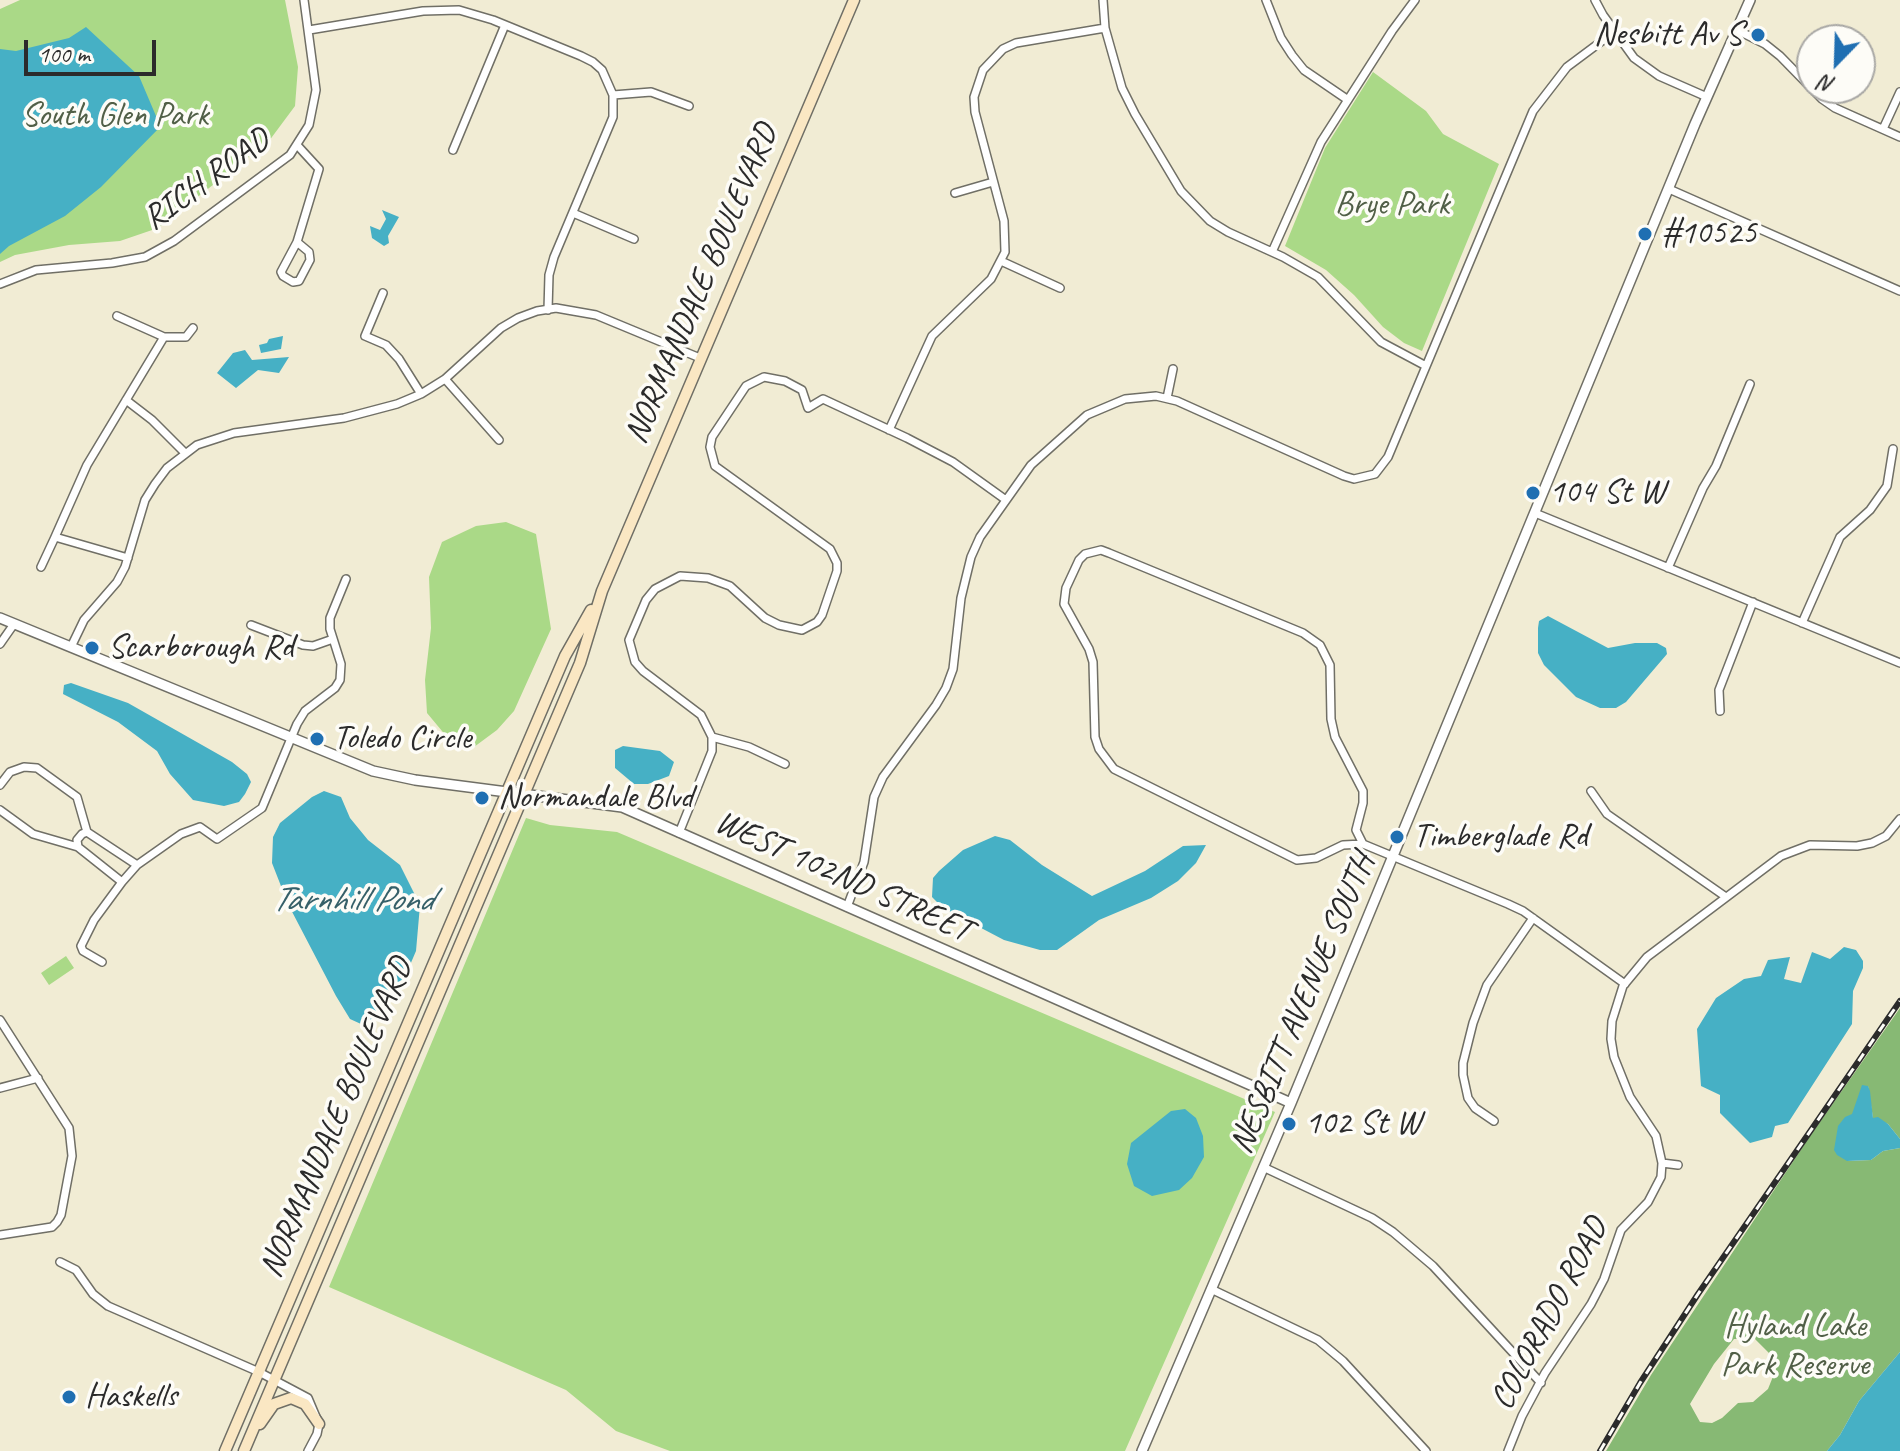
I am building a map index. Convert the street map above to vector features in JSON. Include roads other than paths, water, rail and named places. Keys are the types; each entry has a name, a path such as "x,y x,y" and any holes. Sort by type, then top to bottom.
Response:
{"main road":[{"name":"NORMANDALE BOULEVARD","path":"244,1451 580,663 602,591 854,0"},
{"name":"NORMANDALE BOULEVARD","path":"225,1451 565,656 602,591"},
{"path":"249,1439 274,1404 285,1398 297,1399 305,1404 319,1424"}],"street":[{"name":"RICH ROAD","path":"0,284 36,270 128,261 160,250 277,167 297,145 309,125 316,90 304,0"},
{"path":"1103,0 1105,28 1122,88 1181,191 1210,221 1318,277 1381,342 1426,366"},
{"path":"1266,0 1281,38 1304,70 1348,100"},
{"path":"1272,252 1312,160 1392,31 1415,0"},
{"path":"1595,0 1634,58 1646,68 1707,97"},
{"name":"NESBITT AVENUE SOUTH","path":"1142,1451 1291,1103 1388,856 1750,0"},
{"path":"309,30 441,9 476,14 593,62 602,70 615,106 610,128 549,275 548,310"},
{"path":"453,150 505,25"},
{"path":"889,430 932,336 991,279 1001,261 1006,236 975,112 974,97 983,70 1003,49 1016,43 1105,28"},
{"path":"1737,30 1765,44 1835,108 1900,137"},
{"path":"847,907 864,862 874,797 894,758 936,705 953,669 961,598 971,557 980,537 1031,465 1087,415 1106,405 1136,397 1167,398 1344,476 1365,478 1375,474 1383,467 1533,111 1567,67 1614,32"},
{"path":"613,95 651,92 689,106"},
{"path":"1883,129 1900,92"},
{"path":"297,145 319,169 297,242 281,272 293,282 299,281 310,260 309,252 297,242"},
{"path":"955,193 993,182"},
{"path":"1669,189 1900,291"},
{"path":"573,213 634,239"},
{"path":"1001,261 1060,288"},
{"path":"383,293 365,336 386,345 399,359 421,394"},
{"path":"71,647 84,620 117,582 128,558 145,500 167,468 197,445 234,433 371,413 421,394 445,379 501,328 518,318 548,310 576,310 596,315 700,358"},
{"path":"117,316 164,337 186,337 193,328"},
{"path":"41,567 87,465 164,337"},
{"path":"1167,398 1173,369"},
{"path":"679,833 712,751 712,737 701,715 643,671 630,652 629,640 646,600 655,589 680,576 708,578 730,586 753,609 779,625 802,630 817,622 837,571 834,556 824,544 715,466 710,447 712,437 739,393 755,380 775,378 802,390 808,408 823,399 953,462 1006,500"},
{"path":"445,379 499,440"},
{"path":"1668,568 1750,384"},
{"path":"126,400 171,437 185,453"},
{"path":"1802,623 1840,537 1870,510 1887,486 1893,449"},
{"path":"1535,513 1900,663"},
{"path":"55,537 128,558"},
{"path":"1363,844 1356,830 1363,791 1335,737 1331,719 1330,665 1320,645 1303,633 1109,553 1093,551 1079,560 1066,588 1064,604 1093,662 1095,737 1099,749 1114,769 1297,860 1316,858 1343,845 1363,844 1508,904 1533,918 1625,984"},
{"path":"102,962 83,951 81,946 94,920 137,865 181,834 200,827 217,839 262,808 305,711 335,688 340,680 341,664 330,618 346,579"},
{"path":"1720,711 1719,690 1753,602"},
{"name":"WEST 102ND STREET","path":"0,618 373,771 506,793 622,807 1291,1103"},
{"path":"0,644 14,624"},
{"path":"251,625 303,645 313,646 333,639"},
{"path":"712,737 749,747 785,764"},
{"path":"0,785 10,772 24,767 37,768 77,797 87,832 137,865"},
{"path":"1591,791 1607,814 1726,897"},
{"path":"0,810 33,834 78,847 122,882"},
{"path":"1678,1165 1662,1163 1656,1136 1630,1097 1614,1057 1612,1021 1616,1002 1625,984 1647,957 1768,865 1810,845 1857,846 1881,838 1900,819"},
{"path":"78,847 77,840 87,832"},
{"path":"1881,838 1887,849"},
{"path":"1494,1121 1475,1108 1468,1098 1463,1063 1487,985 1533,918"},
{"path":"0,1020 62,1116 72,1142 71,1170 61,1215 52,1227 0,1235"},
{"path":"0,1088 38,1078"},
{"name":"COLORADO ROAD","path":"1508,1451 1522,1416 1556,1355 1604,1279 1621,1230 1656,1190 1662,1163"},
{"path":"1263,1167 1372,1218 1393,1232 1433,1266 1541,1383"},
{"path":"60,1262 76,1270 93,1294 108,1306 259,1372 308,1398 319,1424 308,1451"},
{"path":"1211,1289 1318,1340 1343,1361 1426,1451"}],"water":[{"path":"86,27 139,76 156,116 164,123 101,187 65,216 0,254 0,49 16,51 69,38"},
{"path":"382,210 399,217 388,236 389,243 384,246 372,238 370,226 380,230 386,219"},
{"path":"283,336 281,349 261,353 259,345"},
{"path":"245,350 252,360 289,357 279,373 258,370 236,388 217,373 233,353"},
{"path":"1548,616 1608,648 1657,643 1666,648 1667,654 1626,702 1616,708 1600,708 1576,697 1544,665 1538,653 1538,628 1539,621"},
{"path":"71,683 128,703 232,762 247,774 251,782 245,794 239,802 224,806 193,800 170,774 157,751 118,722 63,694 64,685"},
{"path":"623,746 660,751 674,762 669,776 648,784 634,784 615,768 615,750"},
{"name":"Tarnhill Pond","path":"324,791 341,797 350,818 368,840 400,865 420,905 416,951 398,993 369,1023 361,1024 350,1019 336,996 288,904 272,863 273,837 280,823"},
{"path":"995,836 1010,840 1042,865 1092,896 1145,871 1183,846 1206,845 1196,863 1178,881 1151,898 1099,920 1057,950 1040,950 1004,940 943,908 932,897 933,878 939,871 963,850"},
{"path":"1844,947 1856,950 1863,961 1853,991 1852,1024 1788,1123 1775,1126 1772,1137 1750,1143 1720,1113 1720,1095 1701,1086 1697,1029 1716,998 1744,979 1761,976 1768,960 1790,957 1784,979 1801,983 1812,952 1830,959"},
{"path":"1862,1085 1868,1086 1870,1091 1873,1118 1878,1117 1888,1124 1900,1139 1900,1148 1883,1151 1871,1160 1847,1161 1834,1150 1838,1126 1852,1114"},
{"path":"1185,1109 1196,1118 1203,1136 1204,1157 1192,1178 1179,1190 1152,1196 1134,1186 1127,1164 1131,1143 1171,1111"},
{"path":"1900,1352 1900,1451 1827,1451 1859,1401"}],"railway":[{"path":"1600,1451 1698,1294 1900,1001"}],"place":[{"name":"Nesbitt Av S","path":"1758,35"},
{"name":"#10525","path":"1645,234"},
{"name":"104 St W","path":"1533,493"},
{"name":"Scarborough Rd","path":"92,648"},
{"name":"Toledo Circle","path":"317,739"},
{"name":"Normandale Blvd","path":"482,798"},
{"name":"Timberglade Rd","path":"1397,837"},
{"name":"102 St W","path":"1289,1124"},
{"name":"Haskells","path":"69,1397"}],"park label":[{"name":"South Glen Park","path":"115,116"},
{"name":"Brye Park","path":"1392,205"},
{"name":"Hyland Lake Park Reserve","path":"1795,1346"}]}
